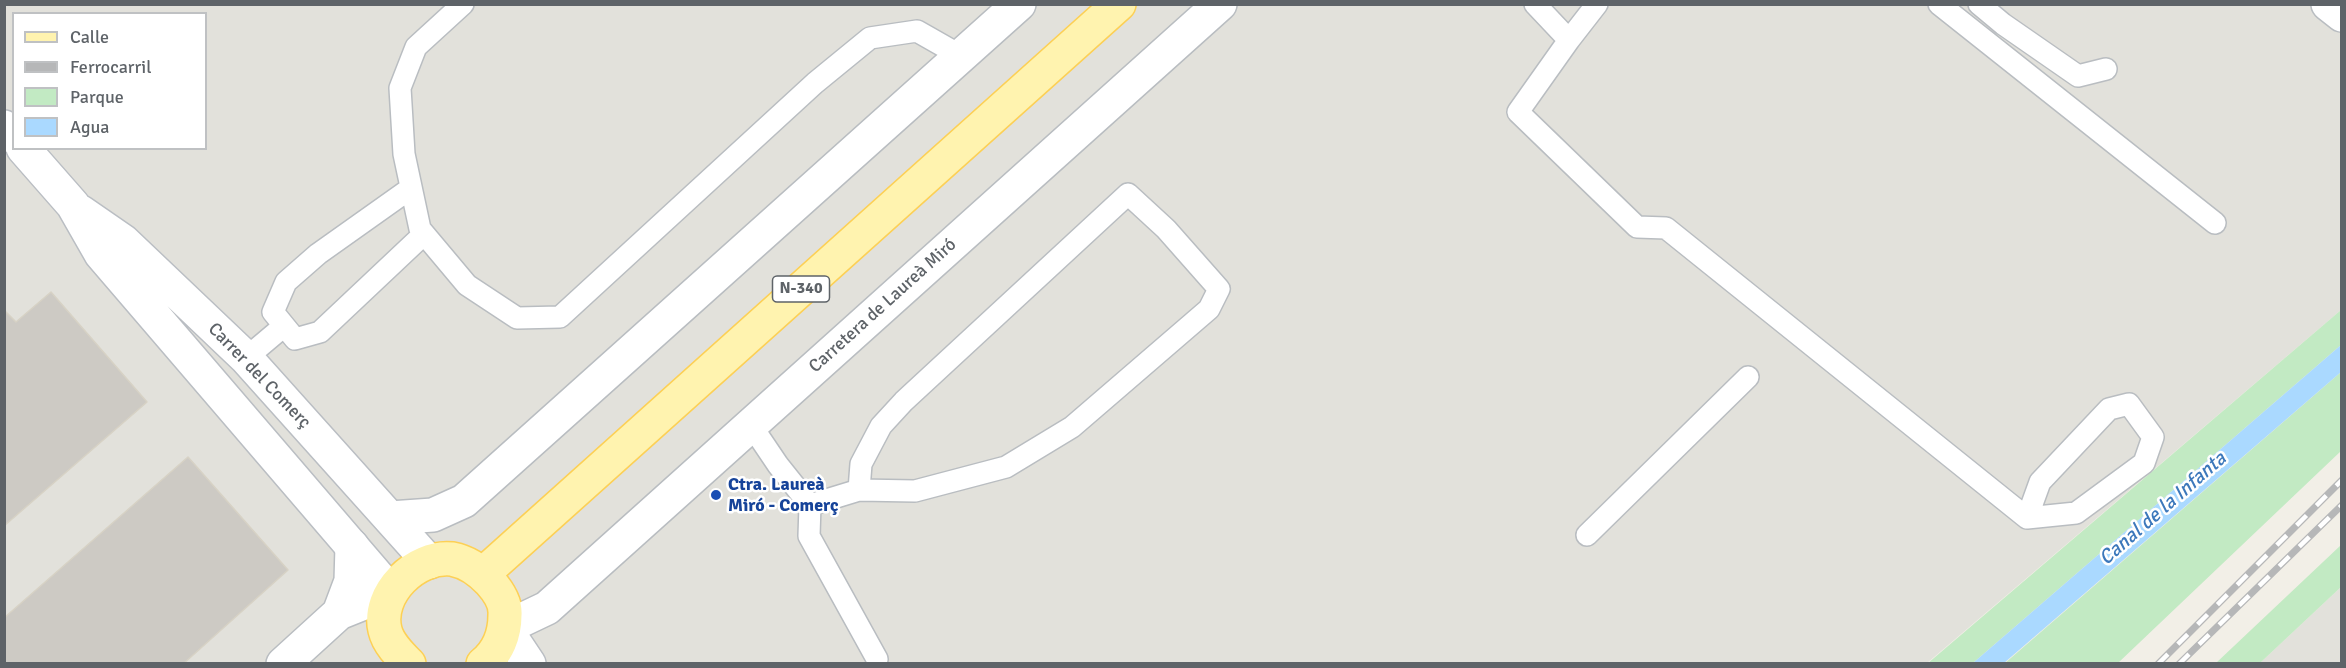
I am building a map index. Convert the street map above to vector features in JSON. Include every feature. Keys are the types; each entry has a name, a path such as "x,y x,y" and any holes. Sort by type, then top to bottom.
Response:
{"main road":[{"name":"N-340","path":"483,574 1119,4"},
{"path":"396,659 385,631 384,613 391,592 408,573 429,562 450,559 466,563 483,574 497,590 505,610 505,628 499,644 483,663"}],"street":[{"path":"390,518 433,515 464,501 1019,4"},
{"name":"Carretera de Laureà Miró","path":"505,628 547,608 1220,4"},
{"path":"2328,4 2342,15"},
{"name":"Carrer del Comerç","path":"25,150 72,206 101,254 391,592"},
{"name":"Carrer del Comerç","path":"72,206 123,241 246,358 429,562"},
{"path":"339,614 351,581 352,546"},
{"path":"283,663 339,614 391,592"},
{"path":"536,663 535,647 547,608"},
{"path":"505,628 529,663"}],"lane":[{"path":"463,4 416,47 400,88 404,154 420,229 467,285 517,318 560,317 815,83 870,38 917,31 961,56"},
{"path":"1535,4 1569,40"},
{"path":"1597,4 1518,112 1637,227 1666,228 2027,518 2076,513 2144,463 2153,437 2129,404 2109,409 2040,482 2027,518"},
{"path":"1939,4 2215,223"},
{"path":"1979,4 2003,24 2078,76 2106,69"},
{"path":"411,188 318,254 286,282 273,312 295,339 320,332 424,234"},
{"path":"810,505 859,490 915,491 1006,467 1072,427 1209,309 1219,289 1166,229 1128,194 904,401 881,426 861,464 859,490"},
{"path":"246,358 284,326"},
{"path":"1587,535 1748,377"},
{"path":"751,425 778,465 810,505 809,536 877,659"}],"shaded area":[{"path":"4,5 2341,5 2341,310 1927,663 5,663"},
{"path":"2341,587 2341,663 2260,663"}],"green space":[{"path":"2341,310 2341,345 1973,663 1927,664"},
{"path":"2341,372 2341,451 2118,663 2004,664"},
{"path":"2341,545 2341,587 2260,663 2216,663"}],"water":[{"name":"Canal de la Infanta","path":"2341,345 2341,372 2004,663 1973,663"}],"building":[{"path":"51,292 147,402 4,526 4,310 16,322"},
{"path":"188,457 288,570 183,664 4,664 4,618"}],"railway":[{"path":"2158,664 2342,480"},
{"path":"2179,664 2342,505"}],"place":[{"name":"Ctra. Laureà Miró - Comerç","path":"716,495"}]}
